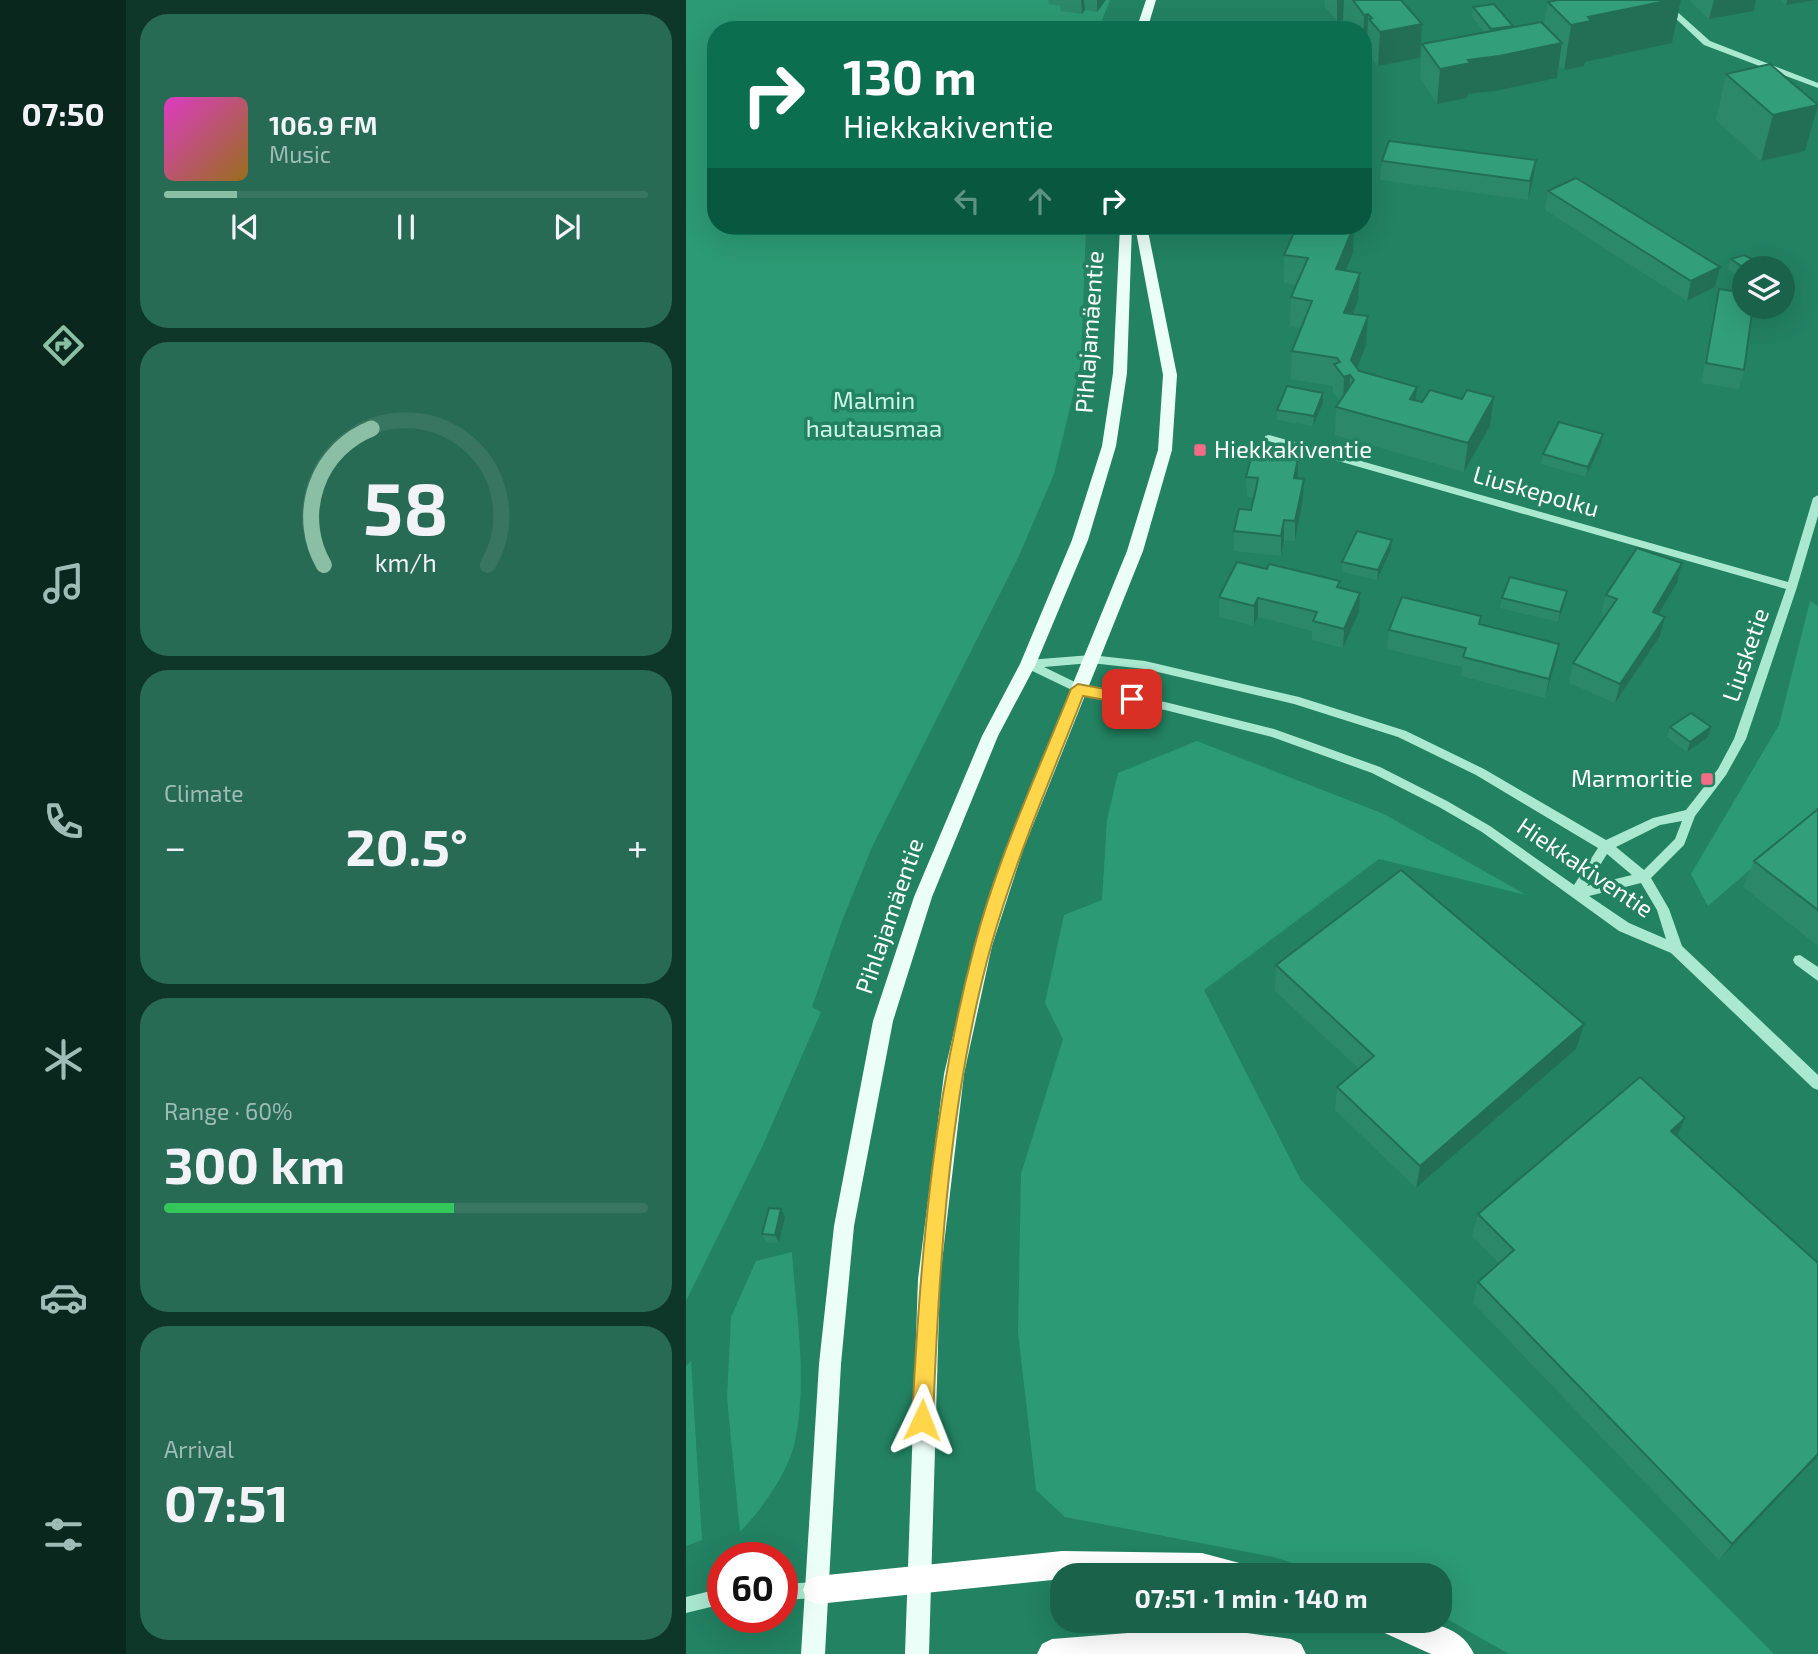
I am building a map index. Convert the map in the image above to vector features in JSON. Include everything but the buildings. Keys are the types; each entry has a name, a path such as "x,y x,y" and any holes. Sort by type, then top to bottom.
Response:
{"highway":[{"path":"817,1590 1050,1566"},
{"path":"1420,1633 1459,1654"},
{"path":"1052,1654 1204,1643 1291,1654"}],"main road":[{"path":"1144,21 1151,0"},
{"name":"Pihlajamäentie","path":"813,1654 830,1364 844,1226 883,1021 923,897 990,736 1028,664 1080,540 1109,446 1120,373 1126,235"},
{"name":"Pihlajamäentie","path":"917,1654 929,1279 954,1074 983,946 1014,850 1135,551 1166,450 1170,375 1143,235"}],"street":[{"path":"1660,0 1707,43 1818,86"},
{"name":"Liuskepolku","path":"1269,438 1792,587"},
{"name":"Liusketie","path":"1644,877 1680,842 1690,814 1726,765 1740,739 1792,587 1818,498"},
{"name":"Hiekkakiventie","path":"1028,664 1091,659 1156,668 1295,700 1402,734 1490,778 1606,846 1644,877 1663,909 1676,949"},
{"name":"Hiekkakiventie","path":"1028,664 1078,689 1165,706 1274,733 1376,770 1486,829 1624,927 1676,949 1818,1084"},
{"path":"1576,894 1606,846 1657,821 1690,814"},
{"path":"1576,894 1644,877"},
{"path":"1800,960 1818,975"},
{"path":"798,1591 817,1590"},
{"path":"686,1605 707,1600"}],"green space":[{"name":"Malmin hautausmaa","path":"686,0 1110,0 1102,21 707,21 707,235 1086,235 1081,362 1054,474 1018,558 872,847 842,921 812,1007 821,1012 763,1145 686,1301"},
{"path":"1810,601 1818,606 1818,811 1708,906 1691,874 1779,725"},
{"path":"1197,741 1384,814 1526,895 1379,859 1204,990 1301,1180 1774,1654 1509,1654 1452,1622 1452,1563 1293,1563 1065,1517 1036,1490 1018,1332 1021,1174 1063,1039 1045,1003 1064,915 1102,900 1107,820 1118,773"},
{"path":"792,1252 801,1370 795,1441 787,1465 773,1490 740,1532 727,1398 731,1317 756,1261"},
{"path":"691,1361 702,1540 686,1546 686,1366"}],"place":[{"name":"Hiekkakiventie","path":"1200,450"},
{"name":"Marmoritie","path":"1707,779"}],"route":[{"path":"922,1420 929,1279 954,1074 983,946 1014,850 1078,689 1132,699"}]}
